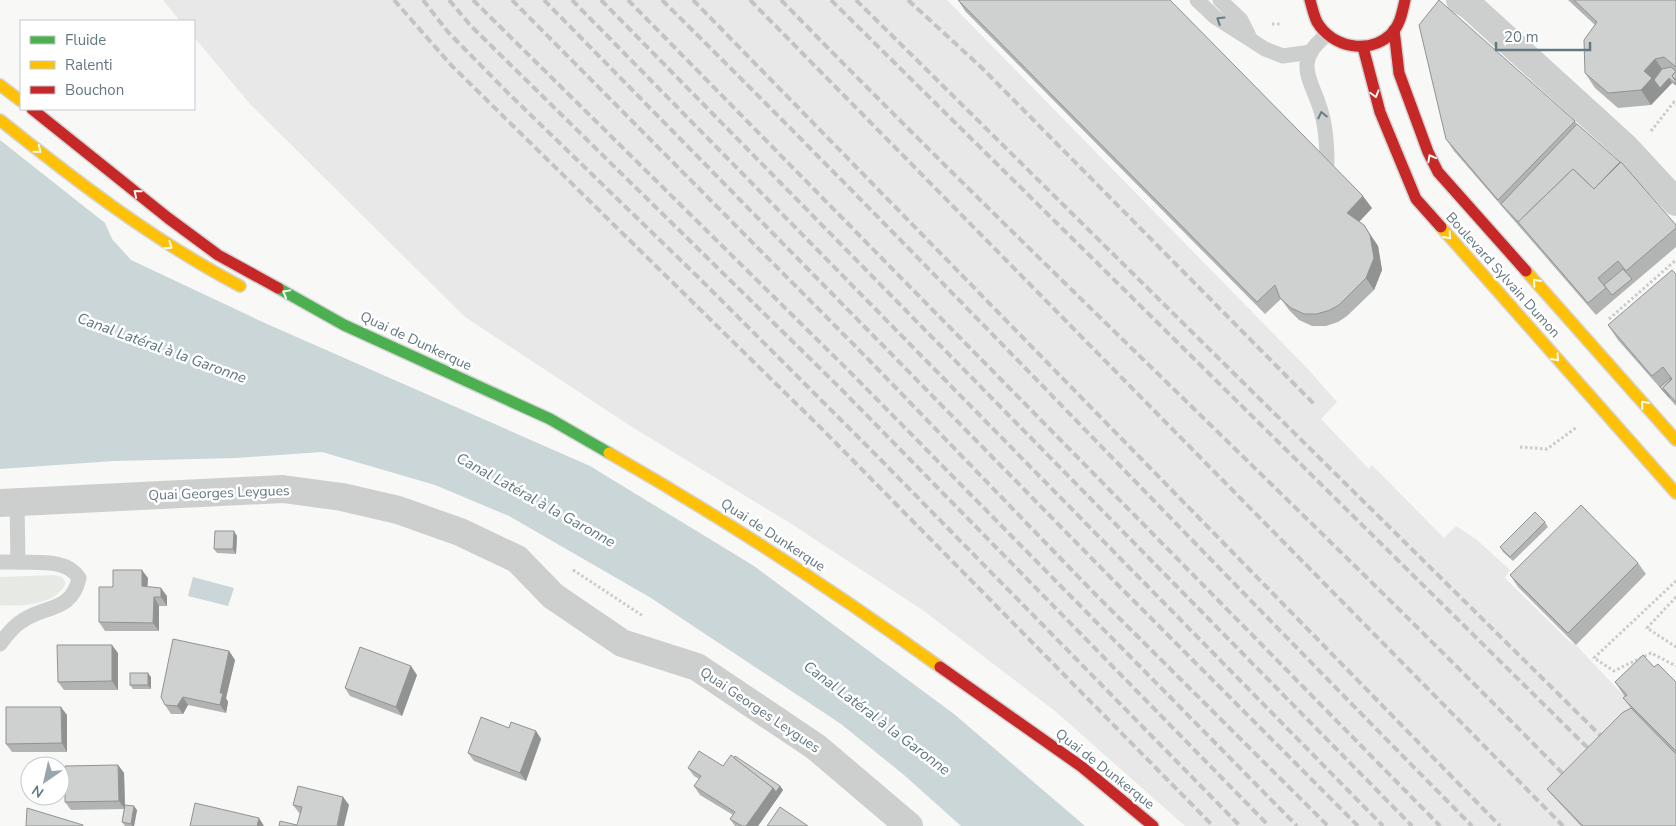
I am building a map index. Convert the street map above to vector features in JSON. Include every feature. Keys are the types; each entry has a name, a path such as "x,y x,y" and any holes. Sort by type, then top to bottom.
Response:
{"street":[{"path":"1310,0 1317,25 1326,35 1343,44 1363,46 1386,38 1394,30 1404,13 1405,0"},
{"path":"1460,0 1469,5 1625,147 1676,202"},
{"path":"1394,30 1399,73 1428,152 1438,172 1676,440"},
{"name":"Boulevard Sylvain Dumon","path":"1363,46 1380,112 1416,199 1676,492"},
{"path":"0,85 20,100"},
{"name":"Quai de Dunkerque","path":"33,110 168,218 218,254 344,325 550,420 681,494 856,607 1082,767 1153,826"},
{"path":"0,120 88,190 198,266 247,290"},
{"name":"Quai de Dunkerque","path":"289,308 344,325"},
{"name":"Quai Georges Leygues","path":"8,503 283,489 342,497 398,510 460,532 517,559 553,596 622,643 697,667 816,747 909,826"}],"lane":[{"path":"1197,0 1215,17 1265,48 1284,56 1311,52"},
{"path":"1220,0 1241,20 1250,37"},
{"path":"1326,35 1311,52 1307,64 1327,136 1327,163"},
{"path":"8,503 18,562"},
{"path":"0,562 66,566 75,571 79,578 77,588 73,594 57,607 21,621 0,644"}],"path":[{"path":"1650,132 1674,102 1676,105"},
{"path":"1601,325 1676,260"},
{"path":"1520,447 1547,449 1584,422"},
{"path":"1676,581 1594,658 1614,671 1651,653 1676,666"},
{"path":"1676,597 1647,628 1676,647"}],"shaded area":[{"path":"163,0 947,0 1308,369 1337,402 1321,419 1369,469 1372,465 1444,538 1456,526 1476,539 1510,570 1505,578 1570,642 1576,645 1625,697 1653,670 1676,826 1185,826 1055,711 924,611 790,523 632,427 465,317 250,104 195,38 195,20 179,20"},
{"path":"54,575 62,577 66,583 55,596 28,605 0,605 0,577"}],"water":[{"name":"Canal Latéral à la Garonne","path":"0,140 105,223 112,239 131,260 267,324 590,466 754,566 954,714 1085,826 961,826 904,775 841,724 651,598 509,516 435,485 322,452 236,458 114,461 0,469"},
{"path":"193,577 234,588 228,606 188,596"}],"building":[{"path":"958,0 1170,0 1363,196 1347,213 1364,225 1370,235 1374,258 1366,278 1339,305 1317,314 1304,314 1291,308 1280,298 1275,285 1257,302"},
{"path":"1439,0 1575,121 1498,200 1446,139 1419,25"},
{"path":"1574,0 1676,0 1676,67 1664,57 1655,59 1644,71 1652,78 1641,90 1608,93 1585,73 1584,40 1597,22"},
{"path":"1671,67 1676,71 1672,76 1676,84 1669,78 1660,88 1654,80 1662,69"},
{"path":"1676,71 1676,80 1672,76"},
{"path":"1577,124 1620,162 1594,189 1573,169 1518,222 1501,204"},
{"path":"1621,162 1676,225 1676,228 1626,271 1618,261 1598,278 1606,288 1588,303 1518,222 1573,169 1594,189"},
{"path":"1623,269 1632,279 1612,295 1604,285"},
{"path":"1672,270 1676,274 1676,402 1663,388 1672,379 1663,367 1652,376 1608,325"},
{"path":"1670,378 1663,388 1670,398 1660,387"},
{"path":"1581,505 1638,563 1568,633 1510,575"},
{"path":"1535,512 1545,522 1510,557 1500,547"},
{"path":"215,531 234,531 233,549 214,549"},
{"path":"113,570 142,570 142,586 161,588 161,597 154,597 153,623 99,622 99,587 113,587"},
{"path":"173,639 229,651 220,693 223,693 220,705 183,697 177,706 165,705 161,697"},
{"path":"57,645 112,645 112,681 58,682"},
{"path":"360,647 411,666 396,707 345,688"},
{"path":"1643,655 1654,667 1658,664 1676,682 1676,751 1623,698 1627,695 1615,682"},
{"path":"130,673 148,673 148,685 130,685"},
{"path":"6,707 61,707 62,743 6,744"},
{"path":"1631,708 1676,754 1676,826 1583,826 1547,789 1622,713"},
{"path":"481,717 509,728 511,722 536,731 520,773 468,753"},
{"path":"699,751 723,766 731,755 773,788 746,826 742,826 730,819 735,812 694,786 701,776 688,768"},
{"path":"735,756 780,786 776,792 734,758"},
{"path":"118,765 119,801 70,802 70,766"},
{"path":"298,786 343,797 337,826 279,826 280,821 297,825 302,807 293,805"},
{"path":"195,803 259,818 257,826 190,826"},
{"path":"125,805 134,806 131,824 122,822"},
{"path":"780,807 808,826 767,826"},
{"path":"27,808 83,825 83,826 26,826"}],"railway":[{"path":"394,0 451,65 823,430 1213,826"},
{"path":"423,0 448,32 507,92 698,277 877,456 1240,826"},
{"path":"449,0 471,26 839,387 1269,826"},
{"path":"473,0 851,373 1297,826"},
{"path":"512,0 868,359 1095,594 1328,826"},
{"path":"544,0 1111,578 1358,826"},
{"path":"572,0 1383,826"},
{"path":"601,0 1412,826"},
{"path":"628,0 1440,826"},
{"path":"662,0 866,205 1472,826"},
{"path":"693,0 1500,826"},
{"path":"750,0 1563,826"},
{"path":"781,0 977,197 1376,586 1572,783"},
{"path":"831,0 1597,757"},
{"path":"856,0 1610,745"},
{"path":"908,0 982,68 1315,405"}],"traffic: fast":[{"path":"278,288 344,325 550,419 609,453"}],"traffic: slow":[{"path":"0,85 20,100"},
{"path":"0,120 116,209 176,249 240,286"},
{"path":"1441,227 1676,493"},
{"path":"1526,271 1676,440"},
{"path":"609,453 694,503 777,556 859,610 940,667"}],"traffic: jam":[{"path":"1310,0 1316,20 1324,31 1341,42 1361,46 1371,45 1390,35 1400,19 1405,0"},
{"path":"1394,30 1399,73 1428,152 1438,172 1526,271"},
{"path":"1363,47 1380,112 1416,199 1441,227"},
{"path":"33,110 168,218 218,255 278,288"},
{"path":"940,667 1082,767 1153,826"}]}
